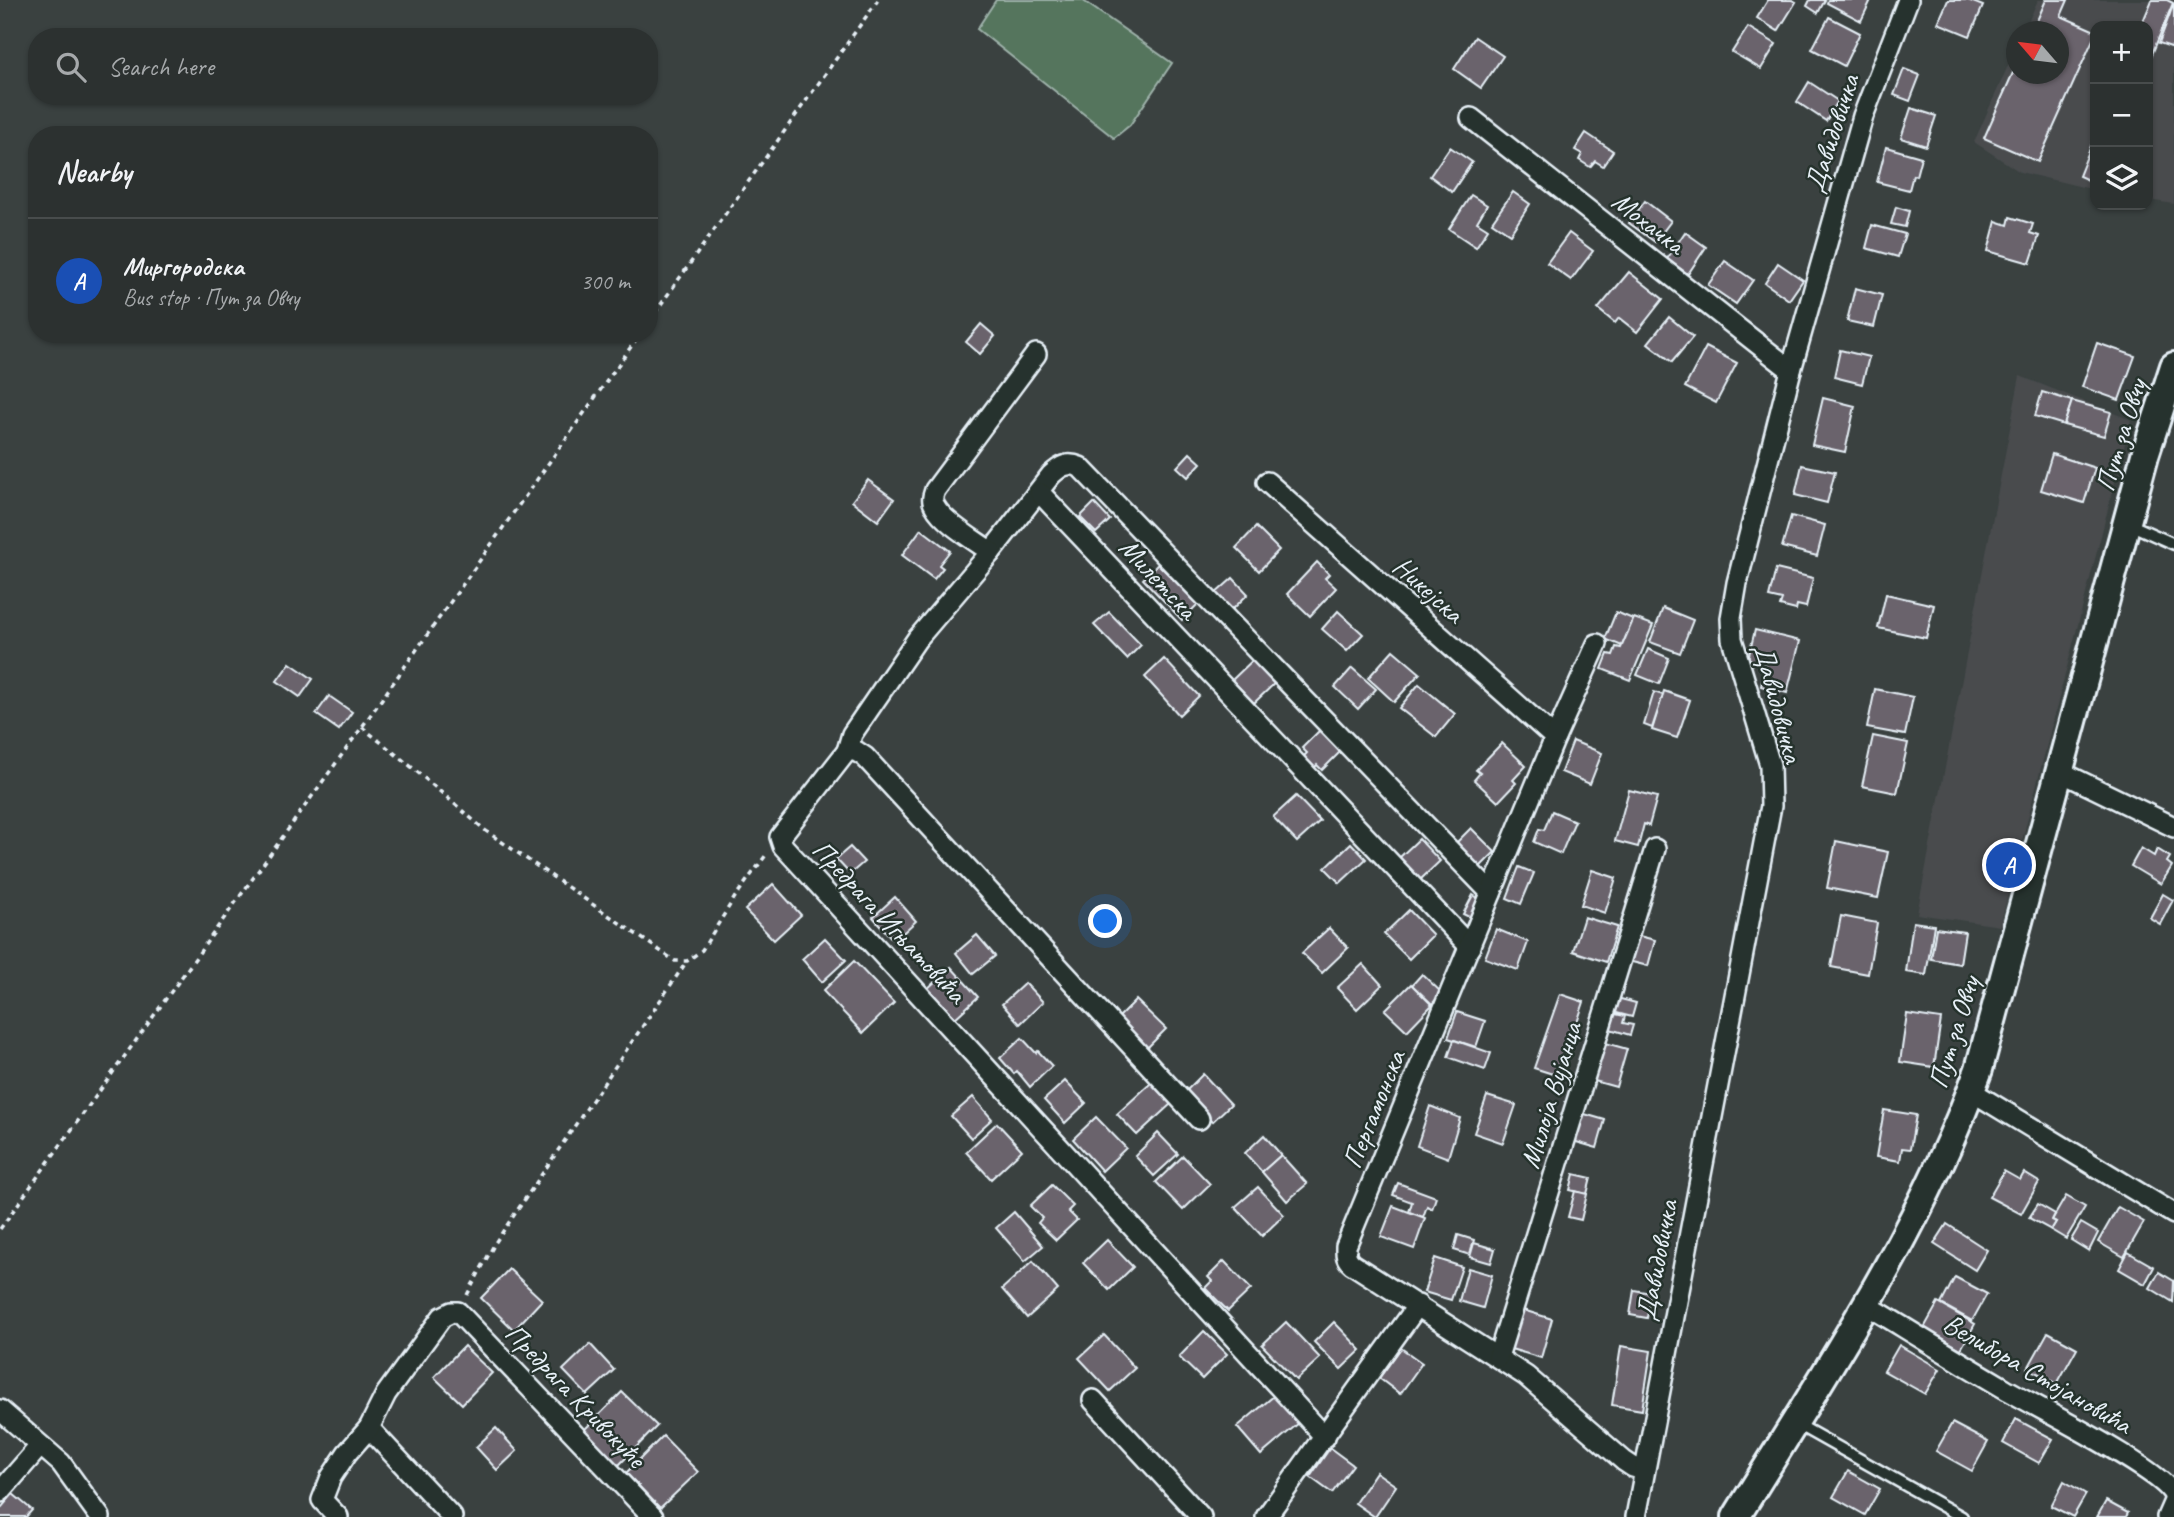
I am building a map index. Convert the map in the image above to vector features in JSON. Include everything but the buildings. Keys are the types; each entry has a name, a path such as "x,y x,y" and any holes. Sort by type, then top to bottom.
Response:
{"street":[{"name":"Давидовичка","path":"1636,1517 1771,806 1770,765 1737,659 1731,618 1746,543 1791,370 1863,116 1908,0"},
{"name":"Мохачка","path":"1471,118 1791,370"},
{"path":"1036,354 935,490 932,499 935,507 944,517 991,552 1060,467 1071,463 1080,467 1491,893"},
{"name":"Пут за Овчу","path":"1736,1517 1867,1305 1922,1200 1979,1069 2126,523 2174,366"},
{"name":"Никејска","path":"1267,482 1555,738"},
{"name":"Милетска","path":"1040,492 1470,947"},
{"name":"Предрага Игњатовића","path":"991,552 917,639 852,734 847,751 780,837 783,846 1325,1437"},
{"name":"Пергамонска","path":"1597,644 1555,738 1346,1246 1347,1260 1352,1264 1498,1357 1541,1388 1624,1461 1633,1467 1644,1469"},
{"path":"847,751 856,751 865,757 1199,1119"},
{"path":"2059,771 2174,827"},
{"name":"Милоја Вујанца","path":"1498,1357 1654,849"},
{"path":"1970,1091 2174,1214"},
{"path":"1266,1517 1418,1305"},
{"name":"Велибора Стојановића","path":"1867,1305 2168,1484 2174,1498 2167,1517"},
{"path":"338,1517 322,1500 331,1477 369,1427 386,1394 442,1317 458,1312"},
{"name":"Предрага Кривокуће","path":"458,1312 653,1517"},
{"path":"1093,1400 1201,1517"},
{"path":"0,1410 61,1463 100,1517"},
{"path":"369,1427 452,1517"},
{"path":"0,1492 40,1446"}],"lane":[{"name":"Пут за Овчу","path":"2126,523 2174,544"},
{"path":"1795,1422 1962,1517"}],"path":[{"path":"658,308 878,0"},
{"path":"0,1229 362,727 634,343"},
{"path":"362,727 486,831 653,948 675,961 687,961"},
{"path":"458,1312 495,1243 687,961 702,950 735,897 780,837"}],"shaded area":[{"path":"2038,0 2174,0 2174,204 2153,201 2153,21 2090,21 2090,189 2020,172 1974,142 2006,70 2006,84 2069,84 2069,21 2029,21"},
{"path":"2020,376 2131,420 2000,926 1917,914"}],"green space":[{"path":"996,0 1082,0 1172,63 1130,125 1114,138 977,29"}],"place":[{"name":"Миргородска","path":"2009,865"}]}
